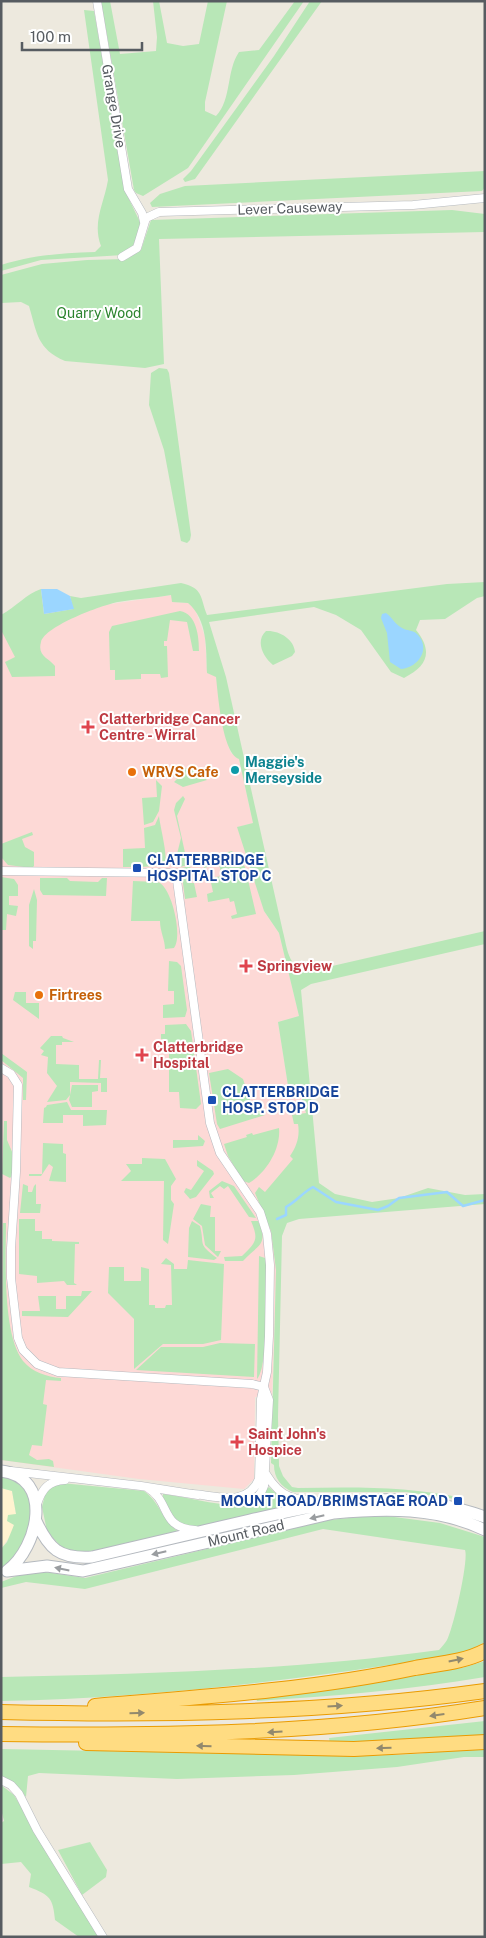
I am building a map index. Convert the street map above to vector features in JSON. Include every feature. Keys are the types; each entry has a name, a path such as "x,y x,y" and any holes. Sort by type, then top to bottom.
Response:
{"highway":[{"path":"6,1713 310,1686 402,1671 472,1657 485,1651"},
{"path":"6,1713 241,1712 434,1698 485,1691"},
{"path":"1,1735 264,1732 370,1724 485,1708"},
{"path":"1,1735 77,1743 354,1749 485,1742"}],"main road":[{"path":"4,1471 23,1480 30,1490 36,1508 36,1521 28,1547 22,1558 4,1573"},
{"name":"Mount Road","path":"36,1521 50,1546 67,1556 78,1558 92,1557 343,1501 393,1498 418,1500 443,1504 485,1516"},
{"name":"Mount Road","path":"4,1573 41,1566 83,1570 334,1513 363,1510 391,1509 433,1514 485,1530"}],"street":[{"name":"Grange Drive","path":"97,1 128,190 139,207 144,222"},
{"name":"Lever Causeway","path":"139,207 159,212 413,205 485,198"},
{"path":"122,257 137,248 143,234 144,222 152,214 159,212"},
{"path":"1,871 176,873 210,1123 220,1153 260,1212 267,1234 270,1264 269,1336 261,1399 258,1479 256,1487 243,1497 193,1494"},
{"path":"1,1068 16,1079 18,1085 11,1278 18,1338 29,1358 42,1367 58,1372 252,1384 264,1387"},
{"path":"4,1471 146,1486 248,1503 262,1492 266,1474 269,1400 264,1387"},
{"name":"Mount Road","path":"266,1474 274,1488 287,1497 301,1500 343,1501"},
{"path":"36,1508 40,1494 46,1486 55,1481 77,1478"},
{"path":"146,1486 156,1492 170,1520 179,1527 204,1531"},
{"path":"1,1780 11,1784 19,1794 42,1837 103,1937"}],"shaded area":[{"name":"Clatterbridge Hospital","path":"172,595 173,602 188,603 195,609 205,637 207,673 216,676 227,742 231,753 239,759 253,823 238,827 264,911 279,933 299,1016 278,1022 289,1092 299,1089 306,1113 277,1253 272,1397 255,1397 254,1479 244,1489 139,1479 1,1460 1,620"},
{"path":"1,1488 12,1491 16,1514 12,1533 1,1549"}],"green space":[{"path":"101,1 110,1 120,54 156,51 157,37 153,1 159,1 167,43 183,46 199,44 208,1 227,1 205,102 205,111 216,116 225,102 232,68 239,52 259,50 295,1 304,1 188,168 143,196 134,190"},
{"path":"310,1 322,1 195,179 185,182 183,179 191,171 274,56"},
{"path":"84,10 94,11 126,193 140,222 140,230 131,250 123,255 41,260 1,271 1,265 25,259 48,255 95,252 101,246 98,221 108,180"},
{"path":"485,171 485,187 482,191 152,207 150,203 160,194 185,186"},
{"name":"Quarry Wood","path":"452,210 485,214 485,232 159,239 164,364 145,368 65,361 43,345 29,306 21,302 1,303 1,275 42,264 127,259 141,250 151,220"},
{"path":"159,368 167,369 169,373 191,535 187,543 181,541 164,450 149,405 151,373"},
{"path":"485,582 485,596 477,598 445,619 420,620 416,630 425,645 425,657 423,663 418,668 404,678 391,672 361,630 336,615 314,607 209,622 226,677 289,956 295,966 306,972 485,931 485,944 311,984 301,990 319,1183 335,1194 372,1202 399,1198 428,1188 465,1195 485,1194 485,1204 299,1219 287,1223 282,1236 278,1417 279,1466 283,1476 292,1487 298,1488 401,1489 442,1494 462,1498 462,1500 406,1492 293,1492 279,1482 275,1474 274,1465 271,1463 276,1270 271,1231 255,1193 259,1187 265,1192 293,1159 290,1156 297,1141 299,1128 298,1124 294,1124 292,1115 306,1113 299,1089 289,1092 278,1022 299,1016 279,933 264,911 237,827 253,823 239,759 233,754 225,735 216,677 207,673 203,626 195,610 188,603 172,602 171,595 110,604 75,617 52,629 45,636 41,642 41,651 55,666 55,676 12,677 5,662 15,657 1,630 1,615 41,589 44,614 73,609 70,596 81,598 181,583 197,590 207,615 447,584"},
{"path":"180,611 190,617 196,627 199,651 193,651 187,622 170,620 167,641 164,641 164,646 167,646 168,677 161,678 160,674 141,674 141,679 115,680 115,670 110,670 109,632 112,626"},
{"path":"266,631 276,632 289,639 295,652 292,656 273,665 269,662 263,653 261,644 261,639"},
{"path":"195,768 207,780 183,787 174,782 177,779 173,775 164,775 159,769"},
{"path":"156,780 162,786 159,811 153,822 144,825 142,798 157,797"},
{"path":"183,796 185,799 177,816 187,862 232,851 245,867 256,914 232,919 231,916 237,914 234,901 230,902 229,898 208,902 207,894 213,892 210,878 222,876 219,864 204,868 202,859 199,862 180,867 177,854 181,838 174,810 176,803"},
{"path":"159,816 165,848 165,863 157,866 140,867 140,864 135,864 135,867 123,867 123,849 145,848 144,828 155,825"},
{"path":"32,832 33,835 22,839 25,847 34,852 34,866 32,868 8,865 1,857 1,844"},
{"path":"190,866 191,871 188,872 190,883 194,883 197,897 185,899 181,868"},
{"path":"1,877 14,879 18,885 18,896 9,896 9,905 18,906 16,916 7,914 6,930 1,930"},
{"path":"40,878 67,878 70,881 98,882 102,878 107,878 106,896 43,895 40,890"},
{"path":"133,881 158,882 168,893 177,924 174,948 165,949 160,921 131,921"},
{"path":"34,889 37,900 36,941 33,941 33,949 29,946 29,905"},
{"path":"169,961 177,962 181,966 187,1010 185,1017 163,1018 163,1005 174,1004 174,991 168,991"},
{"path":"15,992 26,992 26,1003 39,1003 39,1019 13,1000"},
{"path":"186,1024 191,1031 201,1104 196,1109 180,1108 179,1092 169,1092 169,1043 166,1042 166,1039 161,1039 161,1034 165,1034 165,1025"},
{"path":"51,1036 62,1036 74,1042 62,1042 62,1045 56,1045 56,1064 79,1065 79,1079 98,1079 99,1060 101,1060 100,1078 107,1078 107,1092 101,1092 101,1083 70,1082 70,1095 66,1100 47,1102 57,1086 47,1073 48,1057 41,1055 44,1051 40,1048"},
{"path":"1,1053 27,1072 26,1100 23,1100 23,1078 1,1060"},
{"path":"228,1069 243,1079 251,1103 223,1111 222,1115 261,1103 265,1115 220,1129 217,1124 209,1073"},
{"path":"72,1085 98,1085 98,1091 92,1092 92,1107 72,1107 69,1100"},
{"path":"67,1102 71,1110 107,1110 106,1125 83,1126 83,1115 63,1115 63,1123 43,1123 44,1108 47,1105"},
{"path":"4,1121 7,1121 7,1140 13,1154 12,1176 10,1178 2,1174"},
{"path":"279,1128 278,1143 272,1159 256,1178 249,1183 243,1181 228,1156 224,1144 247,1137 246,1135 252,1133 253,1135"},
{"path":"198,1135 205,1141 203,1146 173,1148 173,1140 198,1140"},
{"path":"43,1143 63,1144 63,1153 66,1154 66,1182 49,1181 53,1167 49,1164 41,1176 29,1176 29,1174 42,1174"},
{"path":"142,1158 165,1159 176,1179 171,1186 171,1200 174,1204 168,1244 163,1240 164,1181 121,1181 131,1171 126,1164 142,1164"},
{"path":"197,1160 213,1171 214,1174 196,1197 190,1199 184,1192 186,1188 191,1190 204,1171 197,1166"},
{"path":"222,1181 234,1186 256,1218 249,1217 228,1186 224,1189 220,1186 211,1193 214,1198 210,1198 209,1191"},
{"path":"23,1184 28,1186 28,1192 32,1192 36,1184 36,1204 41,1204 40,1213 20,1213"},
{"path":"201,1204 211,1206 210,1217 215,1217 215,1251 221,1251 218,1257 205,1245 202,1226 193,1219"},
{"path":"19,1219 35,1219 35,1231 42,1231 42,1239 79,1242 79,1244 75,1244 74,1283 77,1285 67,1285 64,1281 37,1283 37,1276 19,1274"},
{"path":"192,1221 200,1226 204,1247 217,1258 214,1260 188,1257 189,1228"},
{"path":"251,1221 258,1221 262,1235 260,1244 243,1261 225,1261 224,1257 242,1256 253,1244 255,1233"},
{"path":"3,1223 6,1223 8,1314 16,1348 23,1361 35,1371 61,1378 61,1381 46,1380 43,1404 47,1405 42,1446 32,1445 29,1455 37,1460 49,1459 53,1461 54,1467 1,1460"},
{"path":"259,1256 265,1258 267,1263 267,1306 263,1359 261,1372 257,1379"},
{"path":"166,1258 174,1264 174,1269 187,1269 188,1260 224,1264 221,1340 203,1344 163,1344 134,1369 134,1319 108,1293 109,1267 124,1267 124,1281 141,1281 141,1267 149,1269 149,1305 155,1305 155,1308 165,1308 166,1305 172,1305 171,1265 161,1264"},
{"path":"82,1291 92,1291 68,1317 22,1316 22,1311 40,1311 38,1296 56,1296 56,1309 66,1309 66,1296 81,1296"},
{"path":"220,1343 255,1344 254,1377 136,1370 161,1347 203,1347"},
{"path":"1,1476 14,1480 25,1489 30,1500 31,1513 30,1527 25,1540 10,1562 1,1569 1,1549 7,1542 14,1525 7,1521 8,1515 16,1514 12,1491 1,1488"},
{"path":"61,1483 144,1491 154,1500 173,1528 179,1532 86,1553 62,1548 47,1531 42,1507 46,1491"},
{"path":"269,1487 282,1499 305,1503 223,1523 192,1526 182,1525 175,1520 163,1497 163,1494 223,1504 245,1505 255,1502"},
{"path":"379,1515 440,1523 485,1537 485,1642 466,1652 447,1656 281,1680 169,1692 1,1701 1,1677 276,1667 439,1650 450,1633 463,1580 465,1550 323,1529 85,1589 26,1582 1,1588 1,1582 32,1570 85,1578 329,1520"},
{"path":"485,1661 485,1677 428,1686 342,1695 257,1701 256,1698 462,1668"},
{"path":"485,1721 485,1737 330,1744 329,1738"},
{"path":"485,1747 485,1757 464,1757 397,1767 294,1775 177,1779 39,1773 28,1776 26,1797 16,1785 1,1775 1,1749 359,1756 416,1754"},
{"path":"1,1785 14,1795 99,1937 79,1937 55,1920 49,1898 42,1892 29,1887 31,1874 21,1862 1,1864 1,1823 4,1821 1,1809"},
{"path":"90,1842 107,1870 106,1877 82,1895 58,1850"}],"water":[{"path":"41,589 57,589 70,596 74,609 44,614"},
{"path":"386,613 399,626 415,632 422,640 423,652 421,657 407,668 401,669 390,662 387,633 381,618 382,614"}],"waterway":[{"path":"277,1219 286,1215 286,1207 313,1187 336,1202 378,1210 399,1198 447,1192 463,1206 485,1200"}],"place":[{"name":"Clatterbridge Cancer Centre - Wirral","path":"88,727"},
{"name":"Maggie's Merseyside","path":"235,770"},
{"name":"WRVS Cafe","path":"132,772"},
{"name":"CLATTERBRIDGE HOSPITAL STOP C","path":"137,868"},
{"name":"Springview","path":"246,966"},
{"name":"Firtrees","path":"39,995"},
{"name":"Clatterbridge Hospital","path":"142,1055"},
{"name":"CLATTERBRIDGE HOSP. STOP D","path":"212,1100"},
{"name":"Saint John's Hospice","path":"237,1442"},
{"name":"MOUNT ROAD/BRIMSTAGE ROAD","path":"458,1501"}]}
